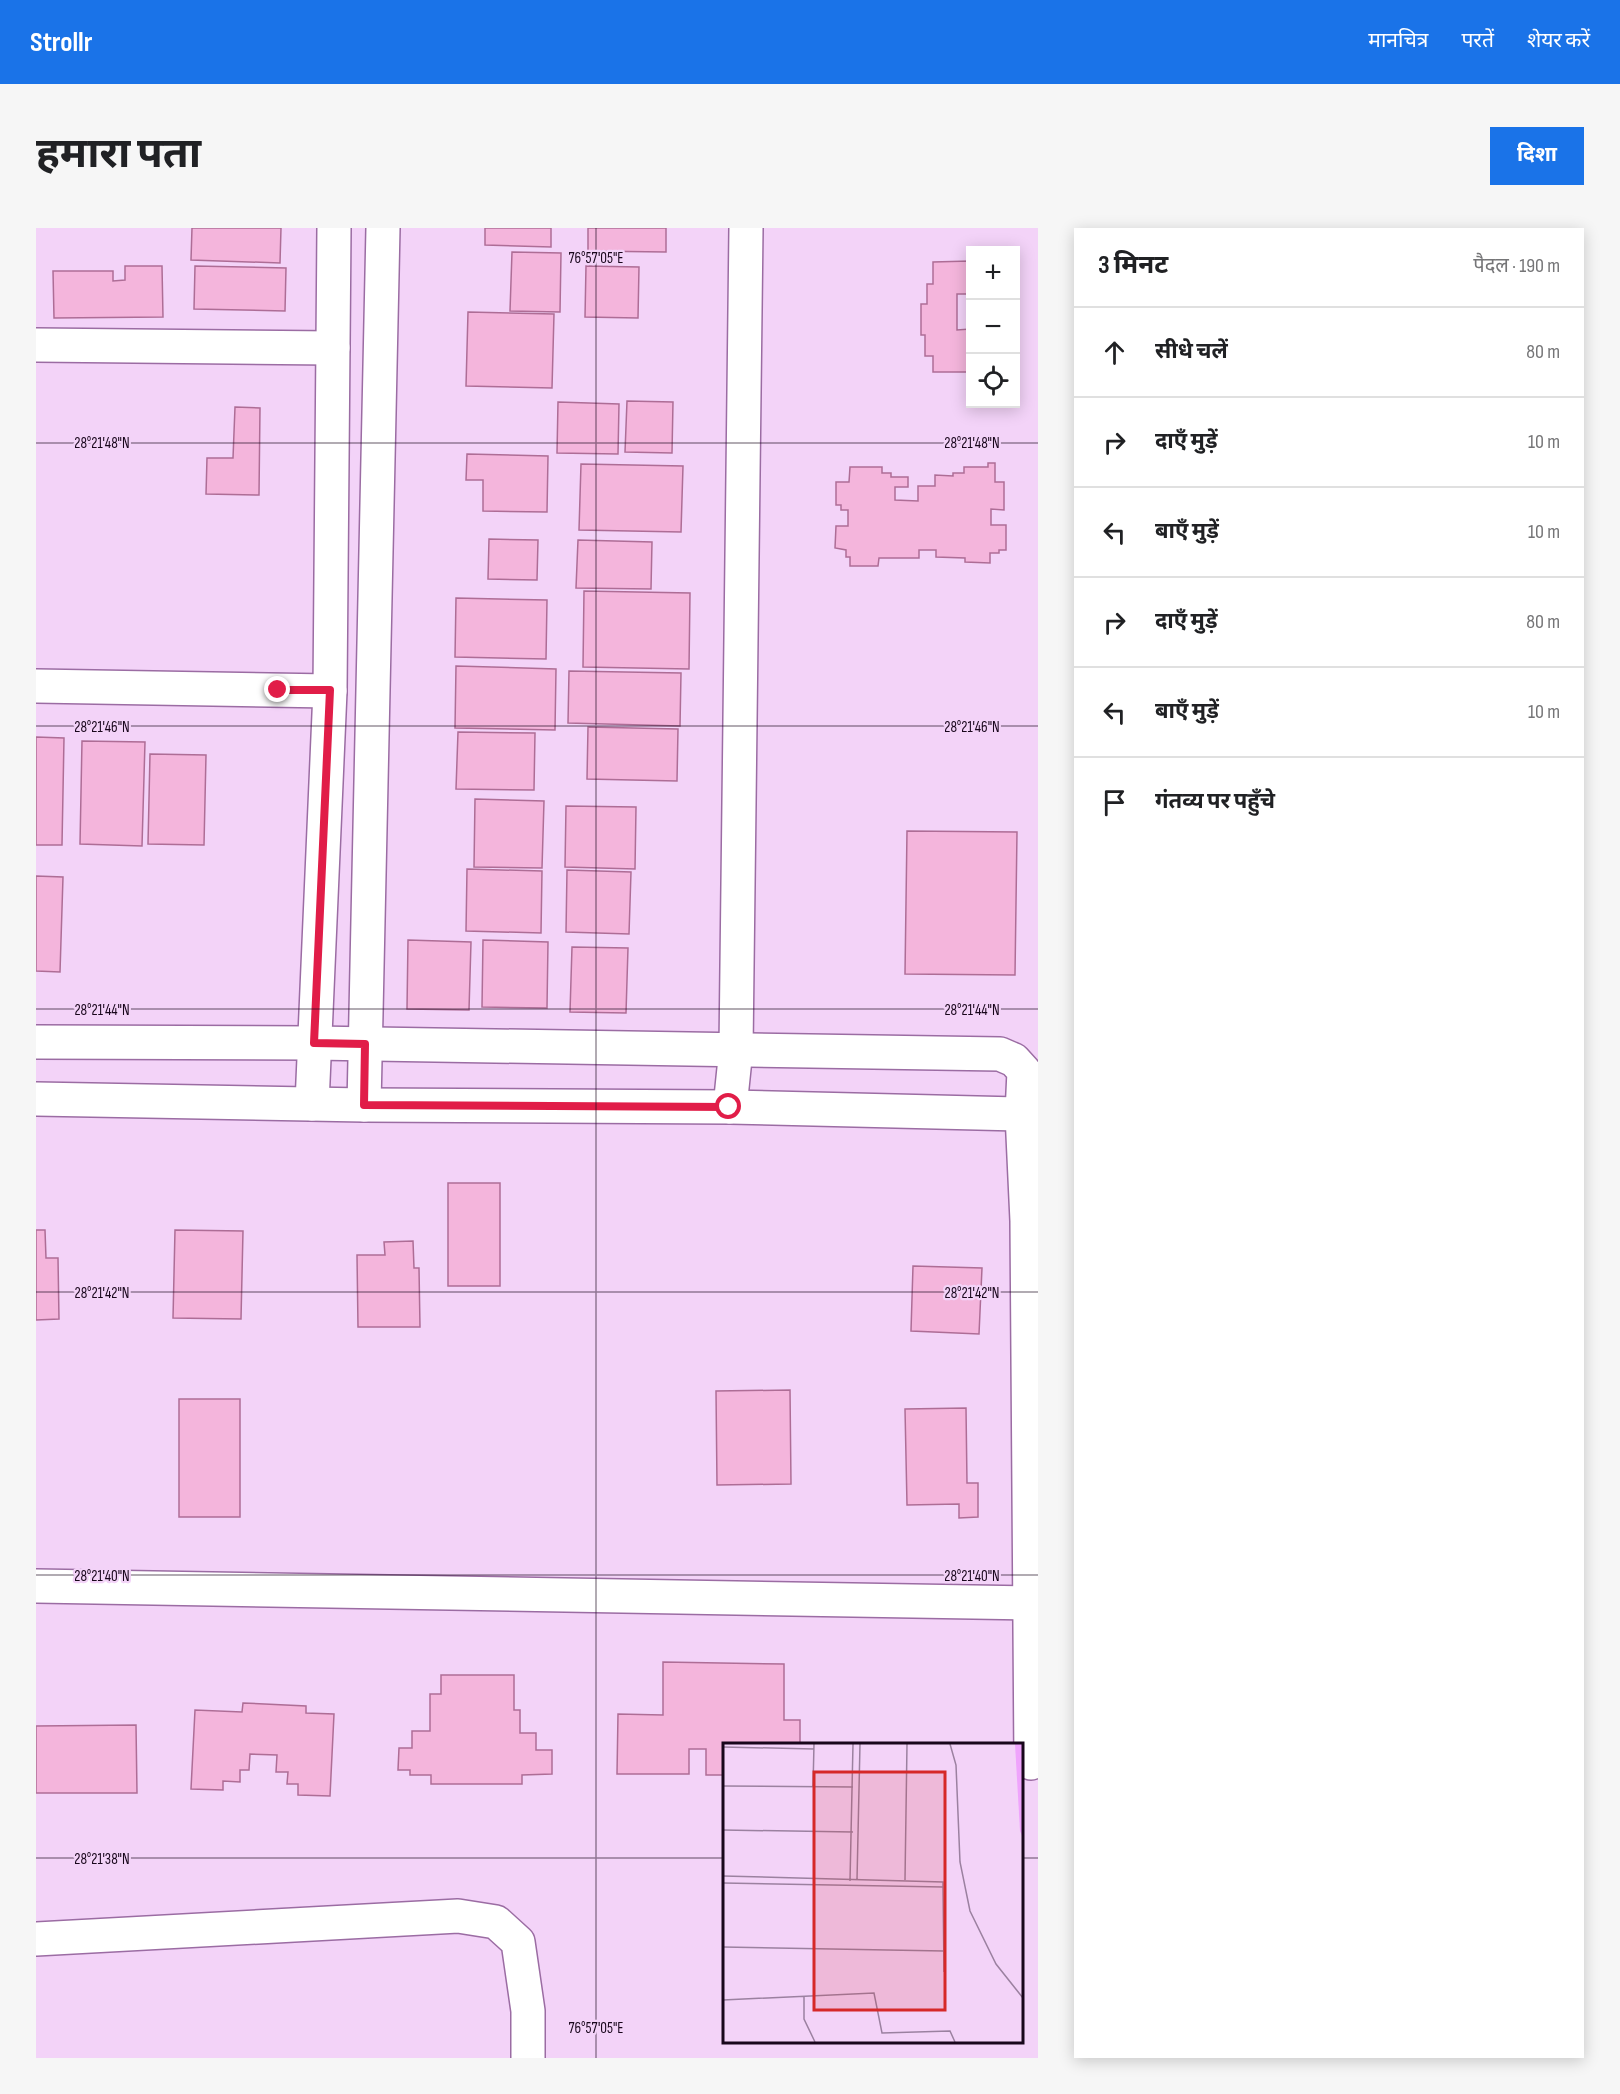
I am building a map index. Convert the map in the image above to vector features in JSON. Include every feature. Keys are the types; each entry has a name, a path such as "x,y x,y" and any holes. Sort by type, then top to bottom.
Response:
{"street":[{"path":"312,1104 330,690 334,228"},
{"path":"364,1105 383,228"},
{"path":"729,1107 736,1049 747,228"},
{"path":"36,345 333,348"},
{"path":"36,686 330,690"},
{"path":"36,1042 736,1049 1000,1054 1014,1060 1024,1071 1022,1114 1026,1221 1031,1764"},
{"path":"36,1099 364,1105 729,1107 1022,1114"},
{"path":"36,1586 1030,1603"},
{"path":"36,1939 448,1917 496,1922 518,1942 528,2011 528,2058"}],"building":[{"path":"192,228 281,228 280,263 191,260"},
{"path":"485,228 551,228 551,247 485,245"},
{"path":"588,228 666,228 666,252 588,251"},
{"path":"512,252 561,253 560,312 510,311"},
{"path":"966,261 966,294 957,294 957,330 966,329 966,372 933,372 933,356 925,356 925,335 921,335 921,304 927,304 927,284 933,284 933,262"},
{"path":"125,266 162,266 163,317 54,318 53,271 113,271 113,281 125,280"},
{"path":"195,266 286,268 285,311 194,309"},
{"path":"586,266 639,267 638,318 585,317"},
{"path":"468,312 554,314 552,388 466,386"},
{"path":"627,401 673,402 672,453 625,452"},
{"path":"558,402 619,404 618,454 557,453"},
{"path":"235,407 260,408 259,495 206,494 207,458 233,458"},
{"path":"467,454 548,456 547,512 483,511 483,480 466,480"},
{"path":"988,463 995,463 995,482 1004,482 1004,510 991,509 991,525 1006,525 1006,550 990,553 990,563 965,562 965,558 936,557 936,550 919,550 919,558 879,558 878,566 850,566 850,557 846,557 846,550 835,548 836,526 848,526 848,510 841,510 841,505 836,505 836,482 849,482 850,467 882,467 882,473 891,473 891,477 908,477 908,487 895,487 895,500 918,501 918,486 935,486 935,475 953,476 953,473 964,473 964,467 988,467"},
{"path":"581,464 683,466 681,532 579,530"},
{"path":"489,539 538,540 537,580 488,579"},
{"path":"578,540 652,542 651,589 576,588"},
{"path":"584,591 690,593 689,669 583,667"},
{"path":"456,598 547,600 546,659 455,657"},
{"path":"456,666 556,669 555,730 455,728"},
{"path":"569,671 681,673 680,726 568,723"},
{"path":"588,727 678,729 677,781 587,779"},
{"path":"458,732 535,733 534,790 456,789"},
{"path":"36,737 64,738 62,845 36,845"},
{"path":"82,741 145,742 142,846 80,844"},
{"path":"150,754 206,755 204,845 148,844"},
{"path":"475,799 544,801 542,868 474,867"},
{"path":"566,806 636,807 635,869 565,867"},
{"path":"907,831 1017,832 1015,975 905,974"},
{"path":"467,869 542,871 541,933 466,931"},
{"path":"567,870 631,872 629,934 566,932"},
{"path":"36,876 63,877 60,972 36,971"},
{"path":"408,940 471,942 469,1010 407,1009"},
{"path":"483,940 548,942 547,1008 482,1007"},
{"path":"572,947 628,948 626,1013 570,1012"},
{"path":"448,1183 500,1183 500,1286 448,1286"},
{"path":"36,1230 45,1230 46,1258 58,1258 59,1319 36,1320"},
{"path":"175,1230 243,1231 241,1319 173,1318"},
{"path":"413,1241 414,1268 419,1268 420,1327 358,1327 357,1255 385,1255 384,1242"},
{"path":"913,1266 982,1268 979,1334 911,1331"},
{"path":"790,1390 791,1484 717,1485 716,1391"},
{"path":"179,1399 240,1399 240,1517 179,1517"},
{"path":"966,1408 967,1483 978,1483 978,1517 959,1518 959,1504 907,1505 905,1409"},
{"path":"663,1662 784,1664 784,1720 800,1720 800,1743 723,1743 723,1775 706,1775 706,1749 689,1749 689,1774 617,1774 618,1714 663,1715"},
{"path":"441,1675 514,1675 514,1710 520,1710 520,1733 536,1733 536,1750 552,1750 552,1774 522,1775 522,1784 431,1784 431,1775 410,1775 410,1770 398,1770 399,1748 412,1748 412,1731 430,1731 430,1694 441,1694"},
{"path":"243,1703 306,1706 306,1713 334,1714 330,1796 298,1795 298,1784 287,1784 288,1772 276,1772 277,1755 250,1754 249,1770 240,1770 240,1782 223,1781 223,1790 191,1789 195,1710 242,1712"},
{"path":"136,1725 137,1793 36,1793 36,1726"}],"route":[{"path":"278,690 330,690 314,1043 365,1044 364,1105 729,1107"}]}
